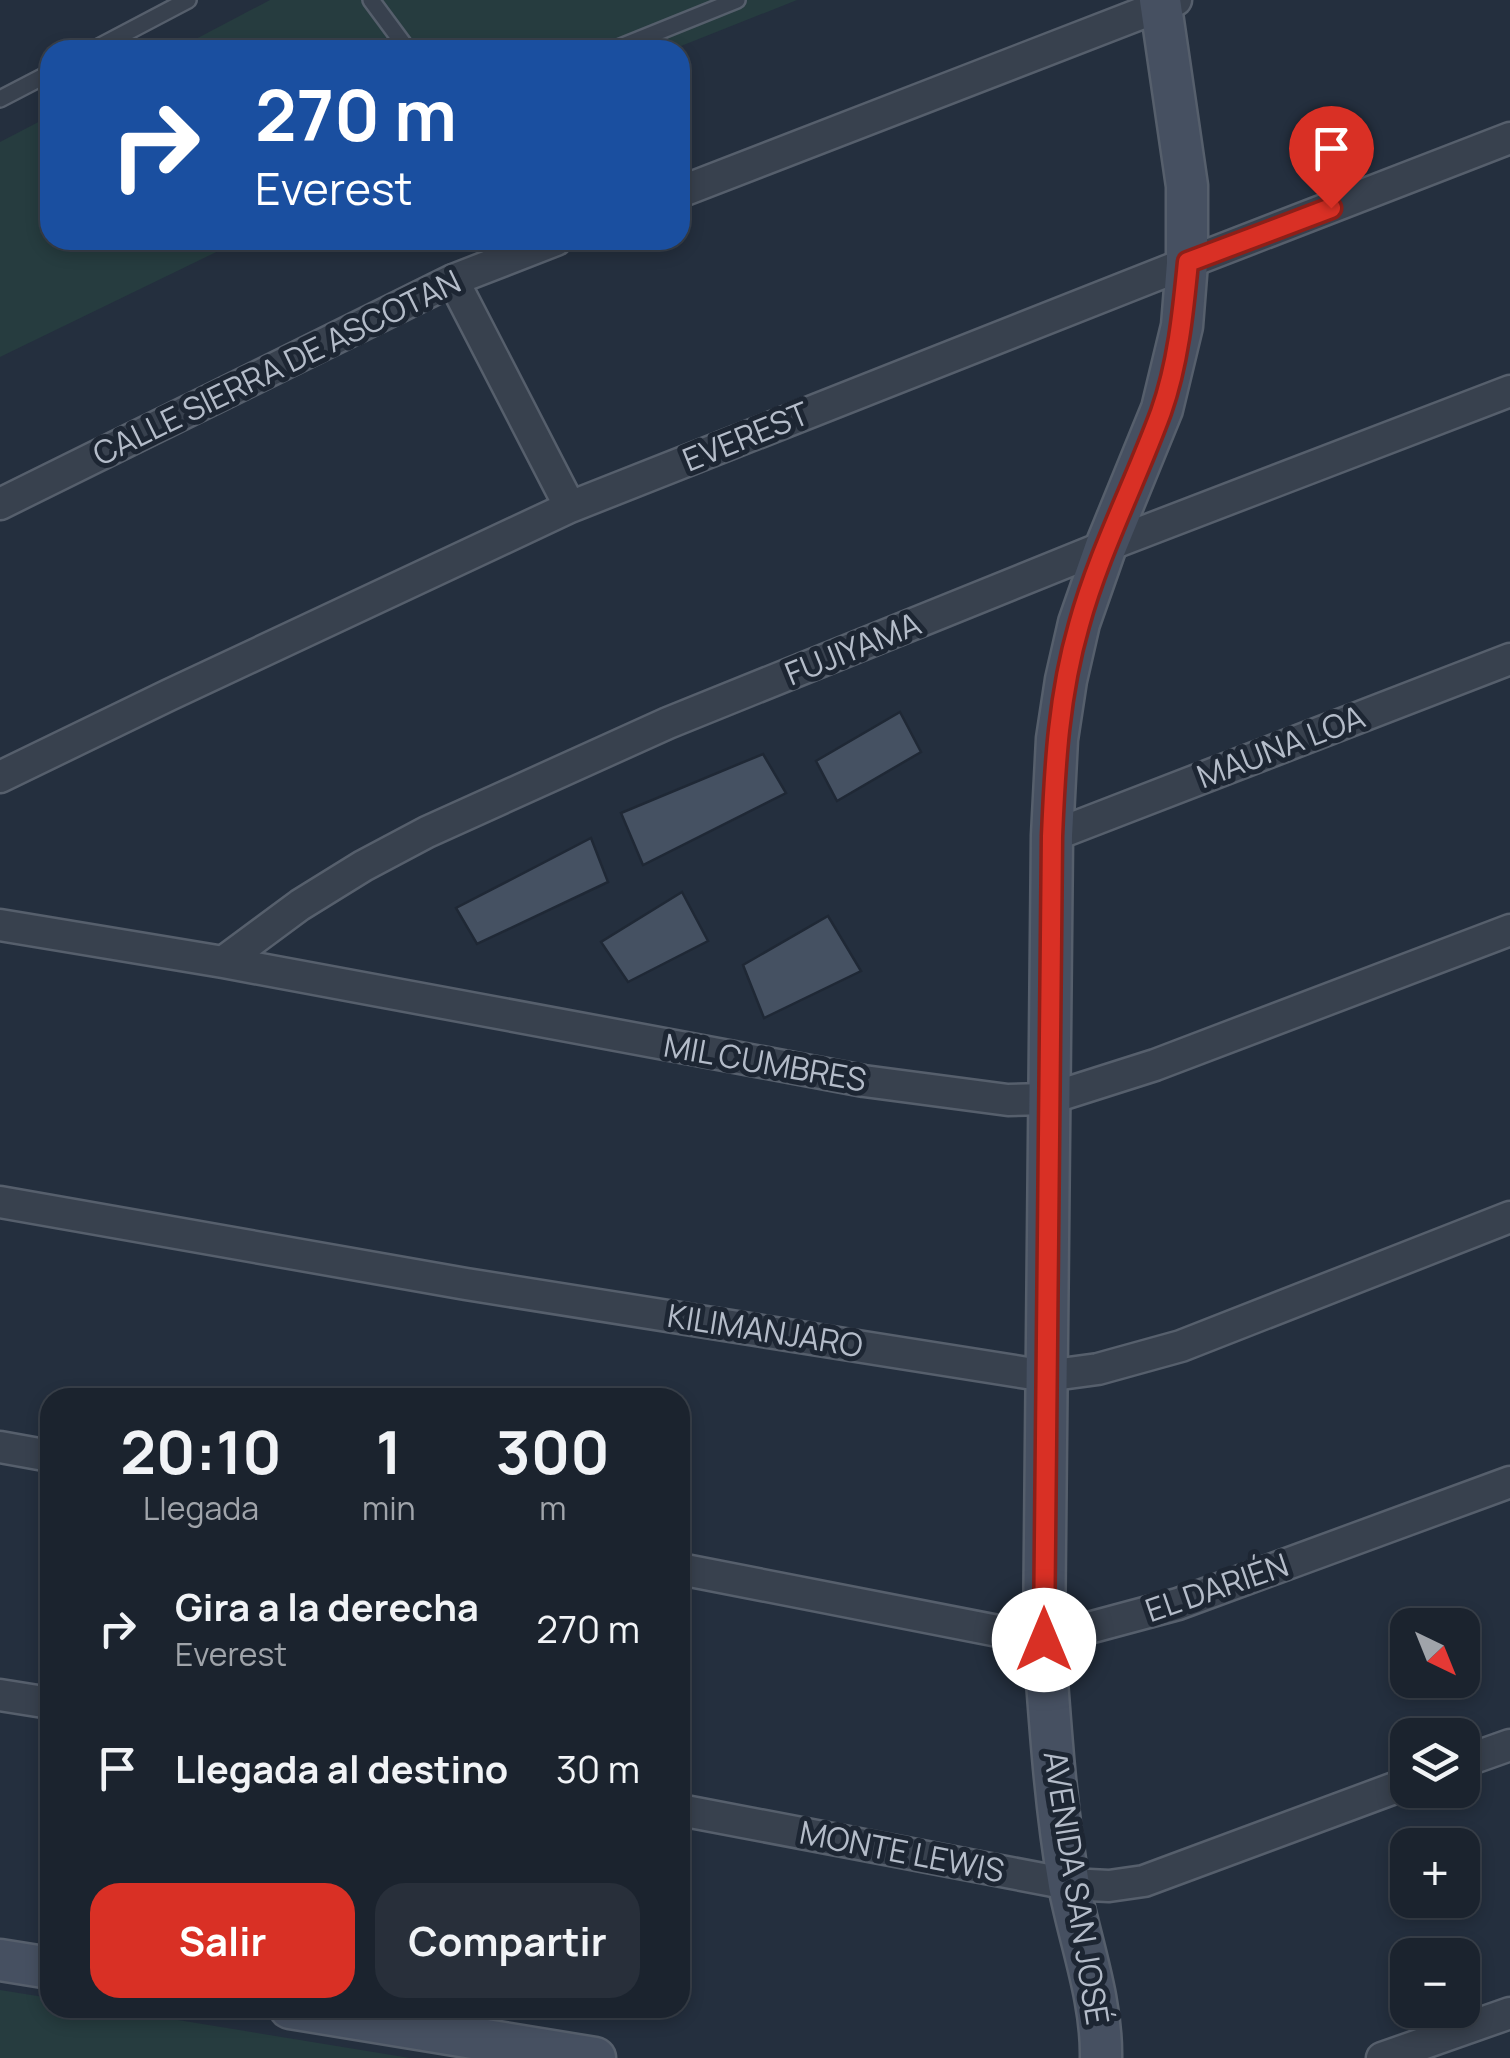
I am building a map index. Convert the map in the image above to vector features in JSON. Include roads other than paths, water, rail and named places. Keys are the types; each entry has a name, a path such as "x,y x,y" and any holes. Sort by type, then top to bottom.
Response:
{"street":[{"path":"690,188 1166,2"},
{"name":"AVENIDA SAN JOSÉ","path":"1101,2058 1097,2013 1069,1884 1044,1640 1052,836 1057,739 1079,623 1162,408 1182,326 1188,262 1187,186 1166,2"},
{"name":"EVEREST","path":"0,777 570,507 1510,138"},
{"name":"CALLE SIERRA DE ASCOTAN","path":"0,504 453,280 530,250"},
{"path":"453,280 570,507"},
{"name":"FUJIYAMA","path":"223,962 300,905 363,866 427,832 668,723 1106,546 1510,391"},
{"name":"MAUNA LOA","path":"1052,836 1510,659"},
{"name":"MIL CUMBRES","path":"0,925 223,962 864,1081 1008,1100 1048,1099 1155,1065 1510,930"},
{"name":"KILIMANJARO","path":"0,1202 485,1287 1046,1376 1098,1369 1181,1346 1510,1217"},
{"path":"0,1447 40,1454"},
{"name":"EL DARIÉN","path":"690,1571 1044,1640 1178,1604 1510,1482"},
{"path":"0,1695 40,1701"},
{"path":"1480,1756 1510,1745"},
{"name":"MONTE LEWIS","path":"690,1812 1069,1884 1109,1886 1144,1880 1390,1790"},
{"path":"0,1960 40,1966"},
{"path":"1382,2058 1510,2013"},
{"path":"351,2018 595,2058"}],"lane":[{"path":"113,40 188,0"},
{"path":"371,0 401,40"},
{"path":"638,40 737,0"},
{"path":"0,99 40,78"}]}
